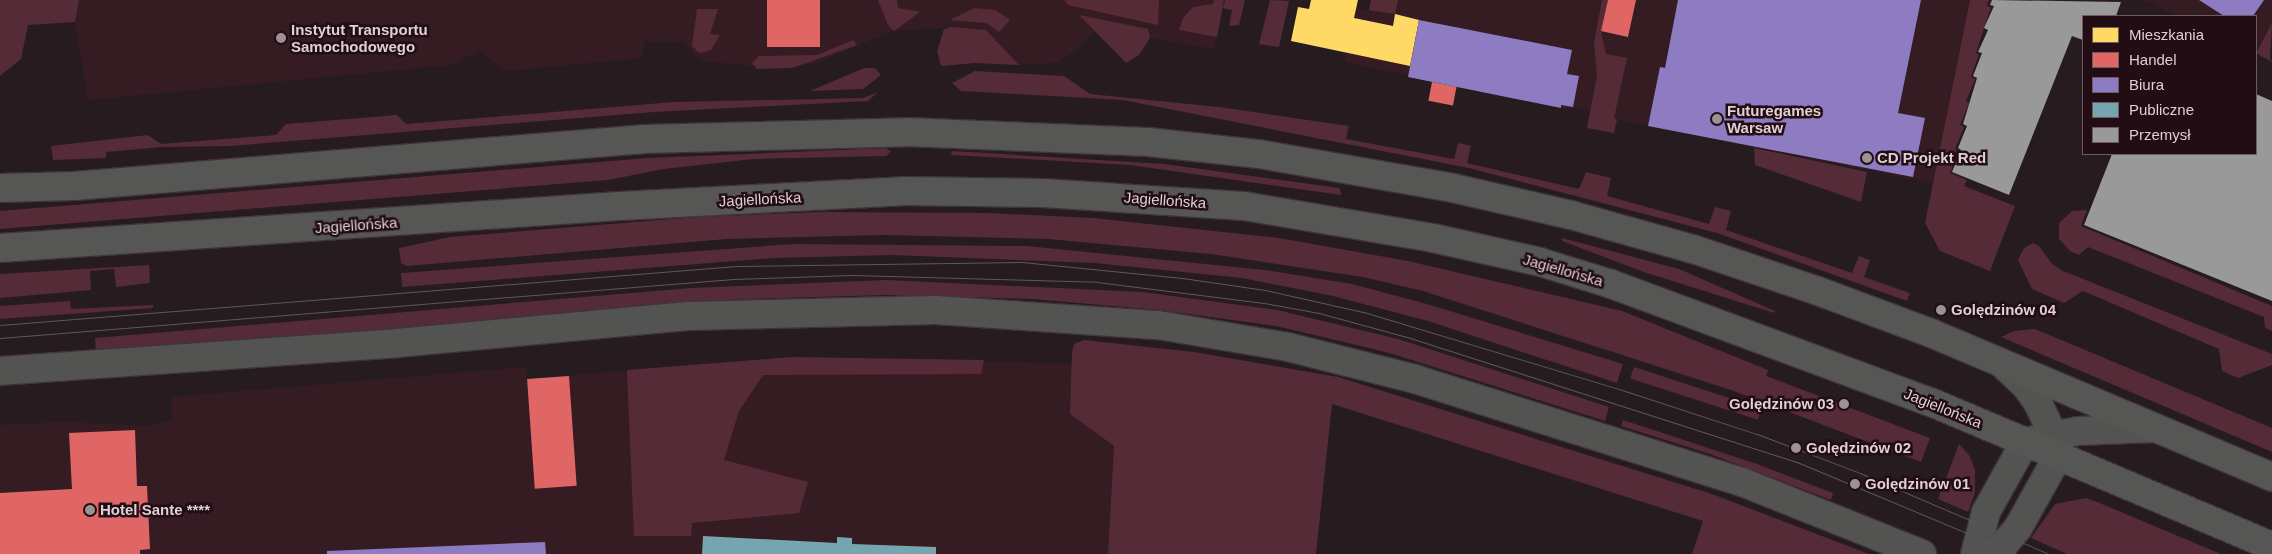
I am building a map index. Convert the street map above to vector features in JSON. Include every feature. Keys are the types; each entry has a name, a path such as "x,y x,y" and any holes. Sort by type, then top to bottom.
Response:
{"main road":[{"path":"0,188 74,186 645,139 907,132 1148,142 1259,154 1387,175 1571,215 1757,270 1999,361 2272,477"},
{"name":"Jagiellońska","path":"0,248 620,206 903,191 1180,200 1393,229 1540,262 1611,284 1803,353 2025,442 2056,445 2272,546"}],"street":[{"path":"0,371 397,344 688,316 936,310 1158,325 1288,347 1415,379 1742,482 1922,554"},
{"path":"1999,361 2027,387 2056,445"},
{"path":"2056,445 2155,428"},
{"path":"1975,554 1986,512 2025,442"},
{"path":"1996,554 2018,528 2056,445"}],"shaded area":[{"path":"0,0 79,0 75,22 28,25 21,59 0,76"},
{"path":"33,0 1224,0 1214,49 1150,38 1139,55 1126,63 1095,31 1078,50 1055,63 1019,65 986,30 951,27 894,31 813,64 761,67 703,61 694,56 685,41 644,41 642,58 505,71 480,51 449,65 88,100 75,22 28,25"},
{"path":"878,0 897,0 898,8 920,12 894,31 888,25"},
{"path":"1064,0 1159,0 1158,25 1068,5"},
{"path":"1214,0 1224,0 1217,37 1179,30 1183,18 1193,7 1213,4"},
{"path":"1225,0 1245,0 1239,25 1229,26 1232,10 1223,8"},
{"path":"1270,0 1289,1 1279,47 1259,44"},
{"path":"1371,0 1970,0 1933,183 1600,116 1590,109 1561,108 1345,62 1356,9 1368,10"},
{"path":"1371,0 1398,0 1395,14 1369,10"},
{"path":"1602,0 1608,0 1601,31 1606,54 1627,58 1614,118 1617,119 1614,133 1587,128 1597,76 1594,43"},
{"path":"1970,0 1989,0 1987,6 1991,7 1976,53 1979,54 1971,77 1975,79 1966,101 1969,103 1960,125 1964,127 1955,149 1959,151 1950,173 1967,180 1964,186 2015,206 1990,271 1940,251 1925,223"},
{"path":"2143,0 2272,0 2272,23 2257,50 2257,15 2175,15"},
{"path":"974,8 995,10 1010,20 999,32 986,23 950,20"},
{"path":"697,9 718,9 710,34 720,35 711,50 699,53 692,46"},
{"path":"1079,15 1148,29 1150,38 1139,55 1126,63"},
{"path":"2272,23 2270,58 2272,62 2257,54"},
{"path":"951,27 986,30 1019,65 975,63 941,66 937,51 944,29"},
{"path":"853,40 857,45 792,68 757,69 752,63 759,56 817,55"},
{"path":"864,68 875,68 881,75 863,89 810,91"},
{"path":"975,71 1064,76 1090,94 1219,107 1349,126 1346,139 1454,159 1458,143 1471,146 1467,163 1579,189 1586,172 1611,178 1607,196 1709,224 1715,207 1731,211 1726,230 1852,273 1859,256 1870,260 1864,277 1910,293 1907,301 1717,233 1469,168 1123,100 961,91 952,83"},
{"path":"878,92 868,101 654,112 230,146 163,147 106,152 106,158 53,160 51,146 148,135 161,144 276,135 286,124 397,115 406,124 674,102 863,98"},
{"path":"886,148 891,151 886,156 754,159 664,169 608,180 0,229 0,211 648,158"},
{"path":"1754,148 1867,172 1861,202 1755,165"},
{"path":"953,151 1164,164 1339,188 1341,195 1130,165 950,154"},
{"path":"2087,210 2081,226 2272,306 2272,331 2265,328 2264,317 2088,247 2079,255 2070,251 2059,239 2059,223 2072,211"},
{"path":"820,212 987,213 1093,218 1279,238 1408,261 1622,311 1768,370 1766,376 1930,438 1921,462 1731,390 1423,291 1363,277 1211,254 1048,239 885,235 727,239 407,266 401,263 399,248 450,237 697,217"},
{"path":"1562,238 1679,269 1775,311 1774,313 1644,272 1562,241"},
{"path":"2033,243 2039,246 2052,264 2063,271 2272,354 2272,365 2238,378 2222,371 2219,349 2083,291 2064,303 2032,289 2018,260 2024,248"},
{"path":"793,244 1027,246 1265,270 1352,284 1427,304 1623,364 1617,383 1428,321 1333,296 1242,278 1095,263 892,255 775,258 402,287 401,273"},
{"path":"149,265 150,283 116,287 114,269 90,271 91,290 0,298 0,274"},
{"path":"887,280 1142,292 1277,310 1398,339 1609,407 1605,421 1386,352 1276,326 1159,310 1032,299 886,295 747,299 96,354 95,338 691,288"},
{"path":"70,301 71,309 153,305 153,308 0,319 0,306"},
{"path":"2035,329 2272,428 2272,452 2001,337 2014,331"},
{"path":"1084,340 1194,352 1338,377 1712,494 1869,554 1692,554 1703,521 1332,404 1316,554 1108,554 1114,446 1070,414 1072,352 1074,344"},
{"path":"793,357 1072,364 1070,414 1114,446 1108,554 0,554 0,425 66,422 148,426 172,421 171,397 527,367 527,379"},
{"path":"793,357 984,360 981,374 763,375 739,411 724,460 808,482 799,513 692,523 691,536 634,536 627,370"},
{"path":"1634,367 1761,408 1758,420 1630,378"},
{"path":"1623,420 1757,464 1833,493 1831,500 1710,454 1621,426"},
{"path":"1959,444 1969,455 1975,469 1975,493 1968,512 1938,499"},
{"path":"2086,498 2221,554 2067,554 2031,538 2055,504"}],"building: Mieszkania":[{"path":"1311,0 1358,0 1354,18 1393,26 1395,14 1419,20 1410,66 1291,41 1298,7 1309,9"}],"building: Handel":[{"path":"767,0 820,0 820,47 767,47"},
{"path":"1608,0 1636,0 1628,37 1601,31"},
{"path":"1432,82 1457,87 1453,105 1428,101"},
{"path":"569,376 577,486 535,489 527,379"},
{"path":"135,430 137,486 147,486 150,549 140,550 140,554 0,554 0,493 72,489 69,433"}],"building: Biura":[{"path":"1678,0 1921,0 1898,113 1925,118 1913,177 1648,126 1660,67 1665,68"},
{"path":"2199,0 2264,0 2254,15 2222,15"},
{"path":"1419,20 1572,50 1567,74 1579,76 1573,107 1561,105 1561,108 1408,77"},
{"path":"545,542 546,554 327,554 327,551"}],"building: Publiczne":[{"path":"703,536 837,543 837,537 852,538 852,544 936,547 936,554 702,554"}],"building: Przemysł":[{"path":"1992,0 2121,2 2116,15 2082,15 2082,40 2072,36 2009,195 1952,172 1961,150 1958,148 1967,126 1963,124 1977,78 1973,76 1982,53 1978,52 1988,30 1984,28 1994,6 1990,5"},
{"path":"2257,94 2272,101 2272,301 2084,225 2112,155 2257,155"}],"tram line":[{"path":"0,325 737,266 1022,262 1182,278 1265,290 1367,313 1622,390 1757,434 1860,473 2049,554"},
{"path":"0,338 734,279 852,275 1097,282 1264,303 1319,313 1407,337 1797,462 2017,554"}],"place":[{"name":"Instytut Transportu Samochodowego","path":"281,38"},
{"name":"Futuregames Warsaw","path":"1717,119"},
{"name":"CD Projekt Red","path":"1867,158"},
{"name":"Golędzinów 04","path":"1941,310"},
{"name":"Golędzinów 03","path":"1844,404"},
{"name":"Golędzinów 02","path":"1796,448"},
{"name":"Golędzinów 01","path":"1855,484"},
{"name":"Hotel Sante ****","path":"90,510"}]}
